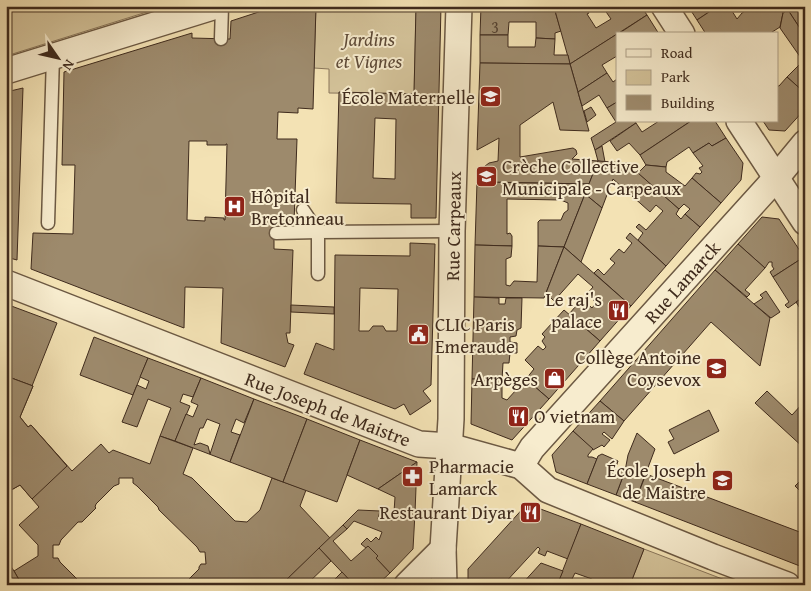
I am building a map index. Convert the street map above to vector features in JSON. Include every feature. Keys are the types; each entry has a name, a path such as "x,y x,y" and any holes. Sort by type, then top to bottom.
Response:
{"street":[{"path":"6,71 216,6"},
{"name":"Rue Carpeaux","path":"443,549 451,418 452,231 459,6"},
{"path":"664,6 681,32"},
{"path":"740,122 805,222"},
{"name":"Rue Lamarck","path":"521,466 532,448 776,178 805,143"},
{"name":"Rue Joseph de Maistre","path":"6,283 419,444 449,446 521,466 548,490 787,585"},
{"path":"407,585 443,549"},
{"path":"443,549 444,585"}],"lane":[{"path":"221,39 222,6"},
{"path":"48,223 53,56"},
{"path":"303,210 318,232 318,274"},
{"path":"276,233 452,231"}],"green space":[{"path":"6,6 166,6 6,56"},
{"name":"Jardins et Vignes","path":"316,6 406,6 406,8 416,9 414,94 329,93 329,69 314,68"},
{"path":"644,549 738,585 630,585"}],"building":[{"path":"277,6 316,6 313,109 298,108 298,113 278,112 277,139 297,139 294,223 274,222 274,249 293,250 290,333 286,333 288,343 294,345 285,367 221,343 223,288 185,287 184,328 31,269 33,233 73,234 75,165 62,165 64,72 192,33 192,38 230,39 231,21","holes":["189,141 207,141 207,145 227,144 225,220 224,218 205,217 205,221 187,220"]},
{"path":"416,6 441,6 436,218 411,218 411,204 336,203 339,92 414,94","holes":["375,118 396,119 395,179 373,178"]},
{"path":"481,6 539,7 539,11 555,11 561,31 555,33 555,39 536,38 536,22 509,22 508,35 480,35"},
{"path":"583,6 585,11 587,9 589,13 587,14 596,28 611,19 602,6 641,6 647,15 620,32 616,32 616,35 570,64 554,7"},
{"path":"688,6 718,6 697,20"},
{"path":"718,6 733,6 734,9 732,11 737,19 742,13 753,6 778,6 783,13 780,27 772,32 705,32 697,20"},
{"path":"778,6 802,6 805,10 805,36 788,10 783,13"},
{"path":"788,10 805,36 805,93 787,77 803,61 780,28 783,13"},
{"path":"647,15 658,32 621,32"},
{"path":"480,35 508,35 508,47 535,47 536,38 555,39 554,55 568,55 570,64 480,63"},
{"path":"616,35 616,57 602,65 607,73 578,92 570,64"},
{"path":"480,63 570,64 589,131 560,130 553,102 520,125 520,157 573,148 577,154 572,159 598,161 589,184 482,182 482,174 477,174 489,163 498,161 499,138 477,150"},
{"path":"607,73 613,82 616,80 616,103 607,108 599,95 582,106 578,92"},
{"path":"787,77 805,93 805,109 785,131 769,130 764,122 778,122 779,86"},
{"path":"23,88 17,260 6,257 6,92"},
{"path":"616,103 616,122 607,108"},
{"path":"591,107 596,115 587,122 584,111"},
{"path":"616,122 636,123 595,150 591,138"},
{"path":"657,122 690,122 640,155 629,143 617,151 610,141 636,123 642,132"},
{"path":"690,122 716,122 726,138 712,146 709,143 693,153 689,147 667,162 666,167 646,165 640,155"},
{"path":"726,138 743,163 741,180 721,203 692,178 696,173 700,174 702,172 699,168 703,166 693,153 709,143 712,146"},
{"path":"602,146 605,162 598,161 595,150"},
{"path":"598,161 627,163 679,209 676,214 681,219 685,214 700,227 666,266 638,240 643,233 636,227 639,224 646,230 663,211 656,205 650,212 613,179 602,208 585,194"},
{"path":"646,165 666,167 666,172 685,186 692,178 721,203 700,227 685,214 690,209 684,204 679,209 638,173"},
{"path":"477,182 589,184 564,247 538,246 538,222 540,220 561,220 564,213 568,210 568,203 561,200 507,199 507,234 510,233 512,236 512,246 475,245"},
{"path":"585,194 602,208 581,262 564,247"},
{"path":"762,217 779,219 804,257 773,277 770,272 774,269 772,262 769,262 765,268 738,244"},
{"path":"630,233 666,266 631,306 594,273 598,269 604,275 615,263 610,259 619,249 624,253 632,243 626,238"},
{"path":"410,243 435,244 431,385 423,391 431,401 410,415 404,404 395,409 304,374 316,343 334,350 335,255 410,256","holes":["360,288 398,289 397,331 386,331 383,326 373,326 369,331 359,331"]},
{"path":"738,244 765,268 745,290 750,294 747,297 715,270"},
{"path":"475,245 512,246 511,257 506,259 506,285 510,286 514,281 537,282 538,246 564,247 544,298 474,297"},
{"path":"564,247 631,306 600,341 569,314 582,299 592,308 596,303 587,294 593,287 578,274 554,301 546,293"},
{"path":"804,257 805,296 788,308 785,305 789,302 773,277"},
{"path":"715,270 770,318 760,366 711,322 624,421 600,401"},
{"path":"766,291 780,312 771,318 754,304 763,298 760,295"},
{"path":"805,296 805,316 796,302"},
{"path":"474,297 499,298 499,304 505,304 506,298 522,298 521,328 517,330 516,336 510,337 510,342 517,343 517,353 510,353 509,363 503,363 502,380 472,379"},
{"path":"6,304 57,323 32,386 6,376"},
{"path":"291,305 334,307 334,314 291,312"},
{"path":"564,310 600,341 549,399 526,379 534,369 525,360 538,346 543,350 546,347 542,341 545,337 542,334"},
{"path":"94,337 148,358 133,395 80,375"},
{"path":"148,358 201,378 193,397 183,394 180,402 190,406 175,441 160,436 171,408 148,399 137,427 122,422 137,385 146,389 149,381 140,377"},
{"path":"6,376 33,386 20,417 28,427 31,425 72,471 101,444 109,453 113,450 150,464 160,436 193,448 183,474 192,478 235,521 247,522 260,510 272,478 306,490 300,506 330,538 281,585 183,585 199,569 201,564 206,564 205,552 200,552 159,510 133,483 133,478 119,478 119,484 114,486 96,504 96,508 82,522 78,522 61,540 59,545 53,545 53,558 58,558 78,580 82,580 87,585 22,585 14,571 38,556 38,545 19,525 39,507 20,485 6,493"},
{"path":"6,376 33,386 20,417 28,427 31,425 67,466 32,499 20,485 6,493"},
{"path":"201,378 254,399 244,423 236,419 231,432 240,435 230,462 175,441 186,414 193,417 198,405 191,402","holes":["207,419 220,424 210,454 208,446 200,443 194,445 200,428 203,428"]},
{"path":"472,379 502,380 502,398 507,400 526,379 549,399 512,440 471,424"},
{"path":"767,391 792,415 803,403 805,404 805,449 755,403"},
{"path":"254,399 307,419 283,482 230,462"},
{"path":"600,401 624,421 612,439 604,432 602,434 610,440 604,447 602,445 593,450 573,431"},
{"path":"709,410 719,431 674,454 668,442 674,439 669,430"},
{"path":"307,419 360,440 337,502 283,482"},
{"path":"573,431 593,449 588,457 597,459 587,484 556,472 552,455"},
{"path":"637,433 655,449 635,502 616,495"},
{"path":"360,440 417,462 378,489 347,475"},
{"path":"602,454 618,461 615,470 625,471 616,495 587,484 598,456"},
{"path":"417,462 415,513 394,512 395,497 378,489"},
{"path":"646,474 805,534 805,568 635,502"},
{"path":"805,476 805,494 804,495 795,486"},
{"path":"527,504 581,524 568,559 547,551 545,556 538,553 540,549 538,547 503,585 468,585 468,569"},
{"path":"358,510 380,511 378,519 394,520 394,512 415,513 413,549 390,573 368,546 366,548 361,544 367,538 371,542 376,537 379,540 382,532 354,521 347,529 343,525"},
{"path":"581,524 644,549 630,585 605,585 575,573 569,585 557,585"},
{"path":"343,525 347,529 333,541 351,561 368,546 390,573 377,585 354,585 319,548"},
{"path":"319,548 331,561 306,585 281,585"},
{"path":"8,562 22,585 10,585 6,581 6,563"},
{"path":"541,563 563,571 557,585 521,585"},
{"path":"342,572 354,585 329,585"}],"place":[{"name":"École Maternelle","path":"491,97"},
{"name":"Crèche Collective Municipale - Carpeaux","path":"486,177"},
{"name":"Hôpital Bretonneau","path":"235,207"},
{"name":"Le raj's palace","path":"618,310"},
{"name":"CLIC Paris Emeraude","path":"419,335"},
{"name":"Collège Antoine Coysevox","path":"717,368"},
{"name":"Arpèges","path":"554,379"},
{"name":"O vietnam","path":"518,416"},
{"name":"Pharmacie Lamarck","path":"413,477"},
{"name":"École Joseph de Maistre","path":"722,481"},
{"name":"Restaurant Diyar","path":"530,512"}]}
